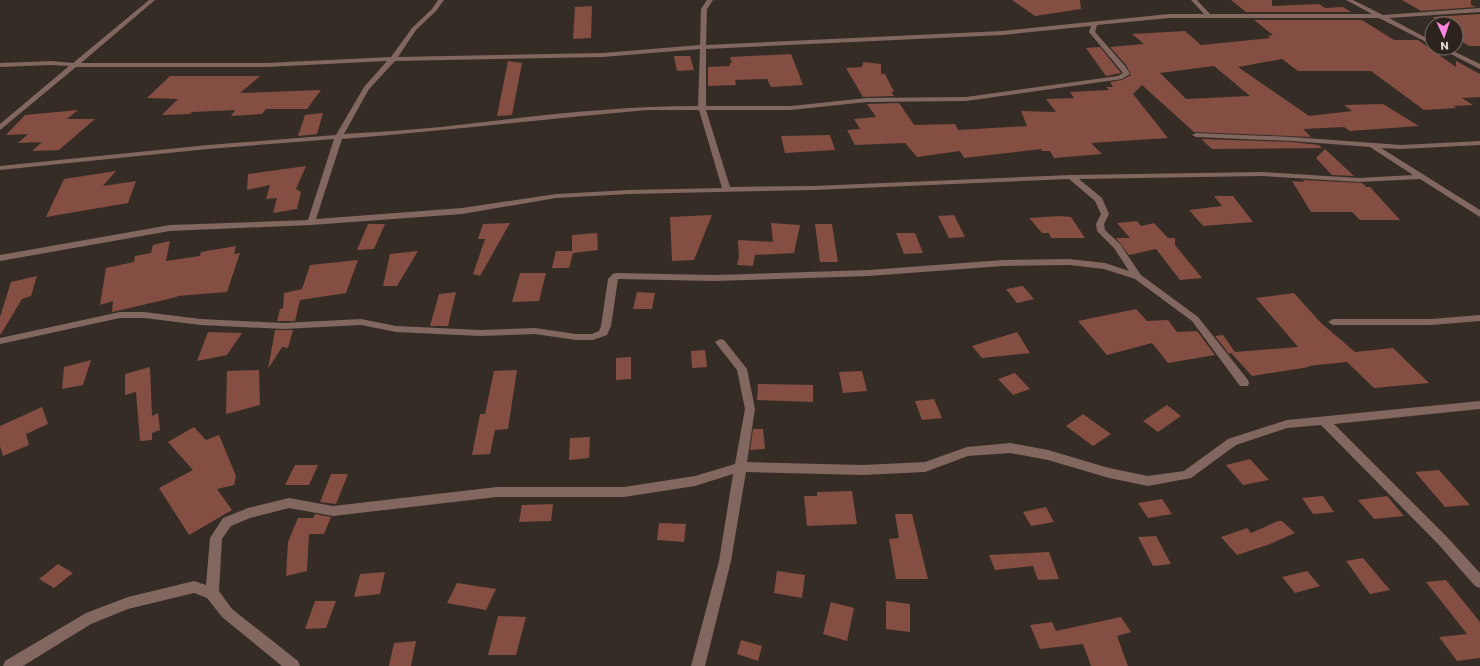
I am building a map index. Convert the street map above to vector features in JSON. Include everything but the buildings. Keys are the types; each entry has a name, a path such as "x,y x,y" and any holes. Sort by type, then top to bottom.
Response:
{"street":[{"path":"0,128 152,0"},
{"path":"311,222 339,136 366,88 393,59 414,29 434,10 441,0"},
{"path":"710,0 704,9 702,48 702,108 727,190"},
{"path":"1194,0 1208,16"},
{"path":"1349,0 1424,39"},
{"path":"0,64 266,65 393,59 603,55 702,48 1002,33 1169,16 1380,17 1480,10"},
{"path":"0,168 85,158 438,129 647,108 791,108 867,100 966,99 1120,78 1127,74 1123,67 1092,32 1094,24"},
{"path":"1458,56 1480,67"},
{"path":"1196,135 1292,139 1400,147 1480,143"},
{"path":"1371,145 1480,214"},
{"path":"0,258 170,228 311,222 462,211 556,196 1071,178 1262,174 1359,180 1422,177"},
{"path":"1071,178 1099,200 1105,214 1100,224 1101,231 1117,246 1138,278"},
{"path":"0,341 120,315 144,315 223,323 283,326 362,322 396,330 480,333 535,331 558,336 593,337 603,333 606,326 613,279 616,276 714,278 869,273 1003,263 1069,262 1105,266 1138,278 1195,319 1244,383"},
{"path":"1333,322 1431,322 1480,318"},
{"path":"698,666 725,561 750,409 742,369 720,342"},
{"path":"212,593 216,538 227,522 254,511 289,503 333,511 497,492 624,492 695,481 741,467 863,470 925,467 966,452 1010,448 1048,455 1109,473 1148,481 1187,475 1214,457 1232,442 1287,424 1480,405"},
{"path":"1323,420 1443,541 1480,582"},
{"path":"10,666 86,619 128,603 194,587 212,593 227,613 293,666"}]}
